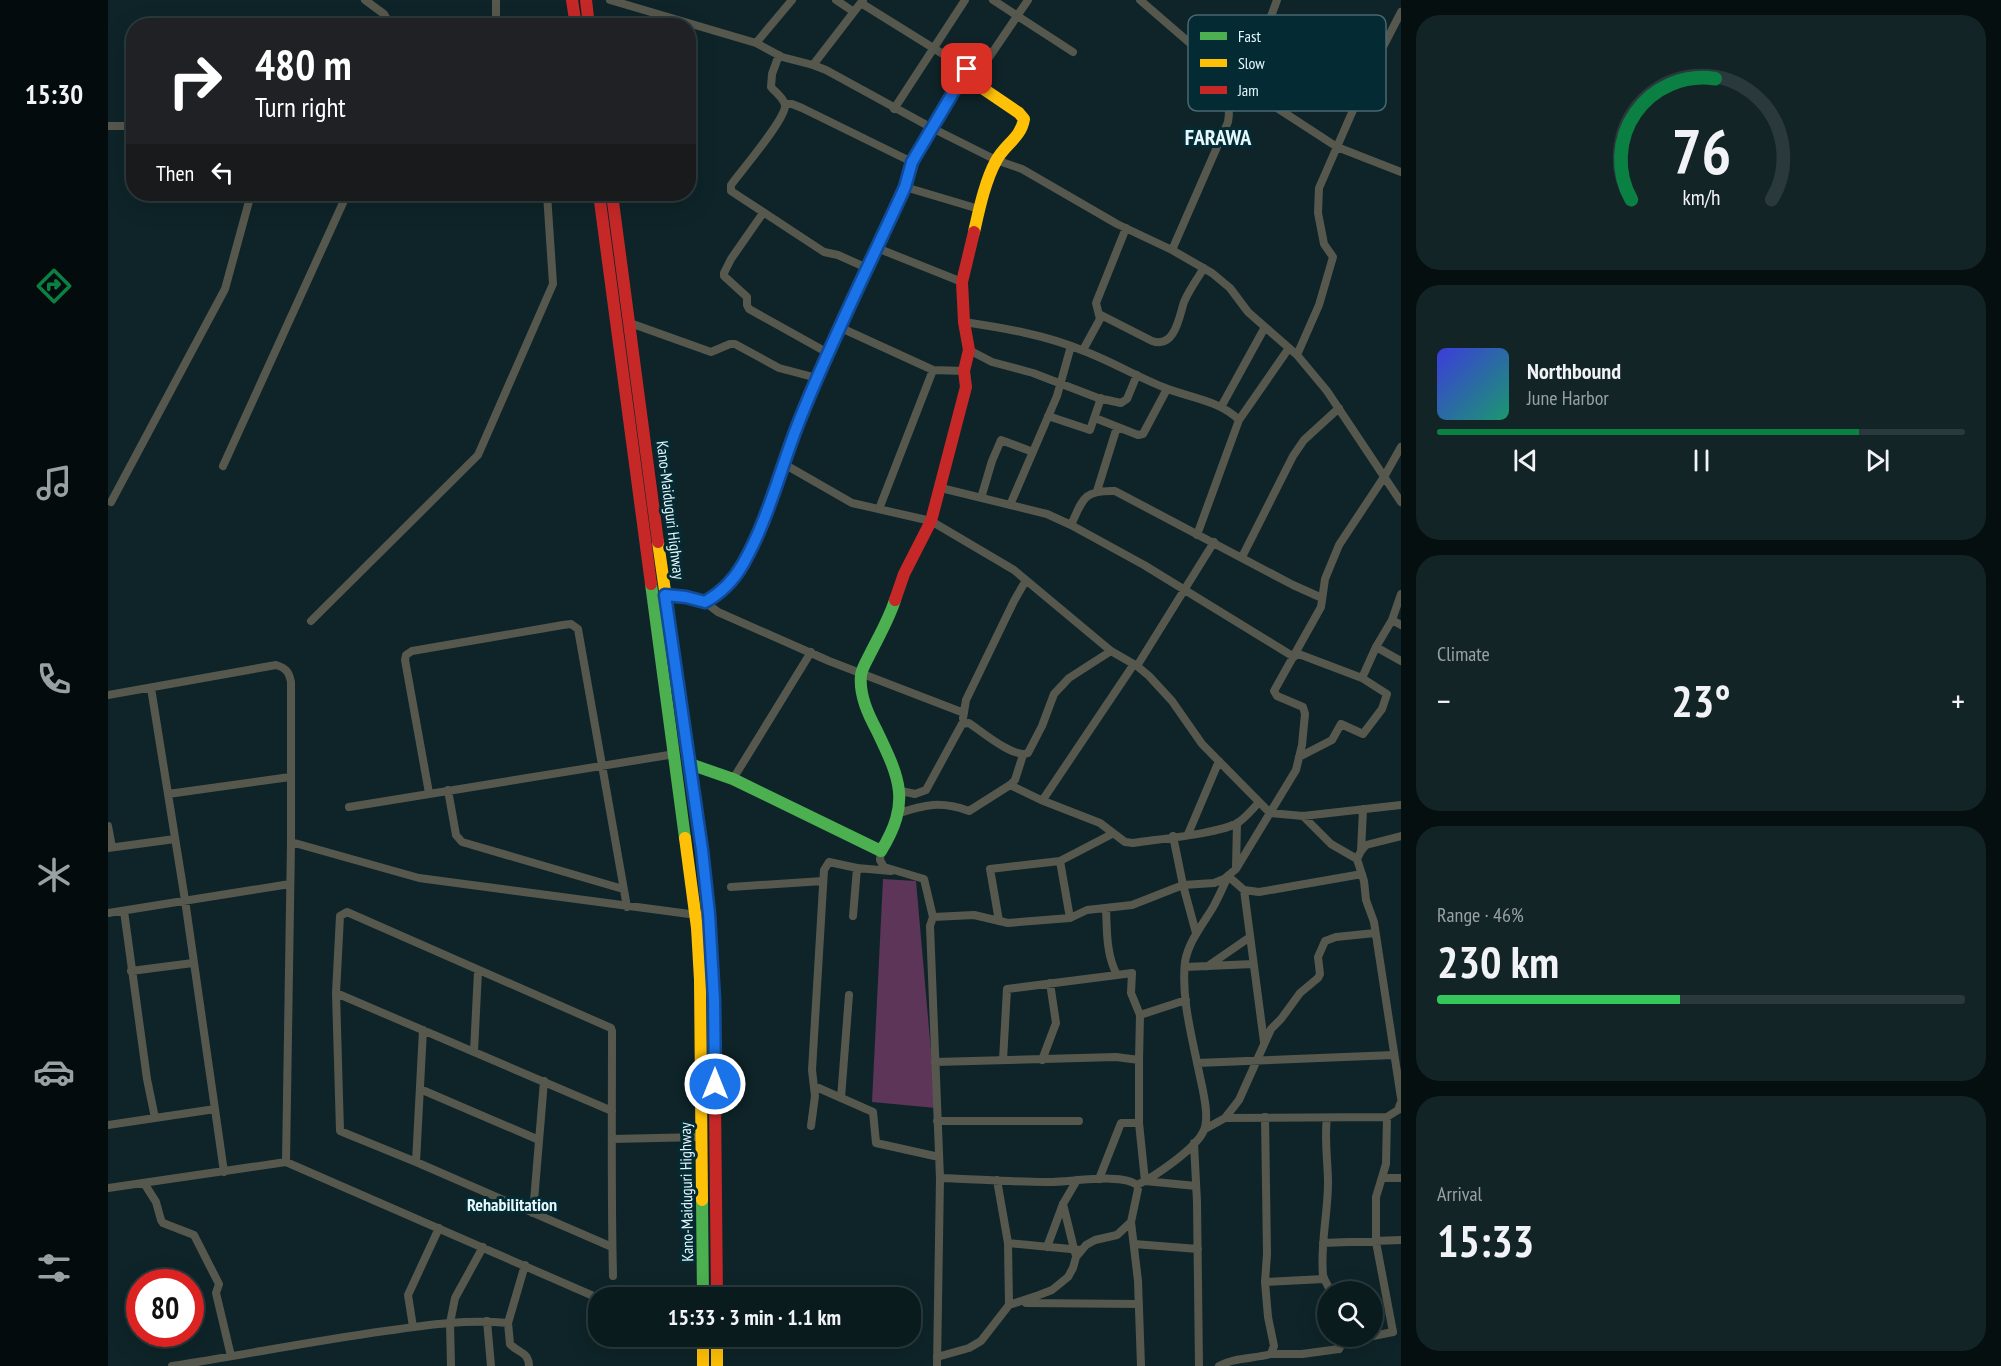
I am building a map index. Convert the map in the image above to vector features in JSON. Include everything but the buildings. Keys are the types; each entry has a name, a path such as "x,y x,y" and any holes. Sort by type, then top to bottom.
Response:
{"main road":[{"path":"572,0 575,18"},
{"path":"586,0 589,18"},
{"path":"690,764 733,779 881,851 885,845 897,814 901,791 880,738 868,719 861,673 892,610 904,574 931,521 941,488 966,387 964,371 969,350 964,322 962,282 979,209 996,160 1022,130 1024,119 965,72"},
{"name":"Kano-Maiduguri Highway","path":"599,201 696,915 700,980 703,1287"},
{"name":"Kano-Maiduguri Highway","path":"613,201 709,914 714,1000 717,1287"},
{"path":"703,1347 703,1366"},
{"path":"717,1347 717,1366"}],"street":[{"path":"365,0 386,18"},
{"path":"496,0 496,18"},
{"path":"610,0 671,18"},
{"path":"756,43 792,0"},
{"path":"836,0 854,12"},
{"path":"894,109 965,0"},
{"path":"993,0 1073,52"},
{"path":"705,602 719,594 744,563 817,378 905,187 912,162 965,72 988,59 1028,0"},
{"path":"1271,15 1277,0"},
{"path":"813,64 862,1 965,72"},
{"path":"1143,1 1188,41"},
{"path":"1386,41 1401,12"},
{"path":"696,25 756,43 779,55 813,64 894,109 996,160 1031,173 1126,228 1204,268 1230,288 1248,312 1297,355 1327,391 1401,502"},
{"path":"779,55 772,74 771,87 785,104 785,108 778,122 730,188 731,191 824,252 838,255 867,268"},
{"path":"785,104 802,108 912,162"},
{"path":"1172,250 1228,122 1230,111"},
{"path":"1281,111 1337,147 1401,172"},
{"path":"1297,355 1319,304 1333,257 1324,244 1318,213 1319,188 1353,111"},
{"path":"108,126 126,126"},
{"path":"905,187 979,209"},
{"path":"111,502 225,289 249,201"},
{"path":"223,466 344,201"},
{"path":"311,621 478,455 554,284 548,201"},
{"path":"763,213 731,259 724,276 747,297 749,309 828,353"},
{"path":"1126,228 1097,298 1096,309 1100,314 1152,340 1160,343 1166,341 1176,328 1185,301 1204,268"},
{"path":"877,248 962,282"},
{"path":"1083,350 1100,319 1100,314"},
{"path":"964,322 1005,328 1083,350 1167,389 1221,407 1239,420"},
{"path":"630,323 711,352 735,344 779,368 817,378"},
{"path":"839,327 933,370 964,371"},
{"path":"1221,407 1265,327"},
{"path":"1010,505 1057,396 1071,346"},
{"path":"1197,535 1239,420 1289,348"},
{"path":"969,350 992,362 1033,373 1121,403 1127,399 1137,375"},
{"path":"879,509 933,370"},
{"path":"1095,418 1138,435 1143,434 1167,389"},
{"path":"1048,416 1090,430 1101,398"},
{"path":"1242,557 1293,456 1304,440 1339,408"},
{"path":"1097,491 1117,427"},
{"path":"981,498 1001,440 1033,452"},
{"path":"933,917 974,915 1008,923 1070,918 1087,910 1132,904 1183,885 1214,883 1236,869 1296,770 1299,757 1305,714 1303,708 1277,696 1274,691 1321,607 1325,579 1339,544 1384,477 1401,447"},
{"path":"784,464 852,503 931,521 1014,570 1111,651 1149,676 1172,700 1202,744 1270,813 1303,816 1401,805"},
{"path":"1384,477 1401,490"},
{"path":"941,488 1047,514 1071,525 1144,565 1295,655 1362,678 1388,694 1375,719 1362,734 1341,724 1332,741 1299,757"},
{"path":"1071,525 1084,498 1097,491 1114,491 1322,598"},
{"path":"1041,800 1059,778 1135,665 1214,542"},
{"path":"901,791 915,794 926,790 962,724 966,700 1026,580"},
{"path":"1362,678 1376,647 1397,622 1401,594"},
{"path":"665,595 705,602 718,612 811,652 921,698 964,713"},
{"path":"429,793 405,660 406,655 412,651 571,624 578,629 627,907"},
{"path":"1376,647 1401,661"},
{"path":"962,724 969,723 997,743 1023,754 1028,753 1054,694 1069,678 1111,651"},
{"path":"733,779 811,652"},
{"path":"108,695 276,665 284,667 289,672 291,682 291,842 286,1162"},
{"path":"152,688 224,1172"},
{"path":"349,807 675,754"},
{"path":"897,814 916,807 942,804 969,811 1015,780 1023,754"},
{"path":"1188,834 1220,761"},
{"path":"168,794 290,777"},
{"path":"1010,785 1100,823 1125,842 1133,843 1215,830 1237,823 1247,816 1259,802"},
{"path":"447,790 456,835 462,842 624,889"},
{"path":"1363,809 1359,855 1366,900 1375,933 1401,1098"},
{"path":"1303,816 1331,844 1359,855"},
{"path":"1236,869 1237,823"},
{"path":"108,826 110,848 175,838"},
{"path":"999,921 990,869 1060,861 1112,834"},
{"path":"1173,836 1196,933"},
{"path":"1359,855 1366,845 1401,836"},
{"path":"291,842 419,878 627,907 696,915 709,914"},
{"path":"881,851 880,860 884,867 924,879 933,917 930,926 940,1178 937,1361 981,1341 1013,1304 1052,1290 1068,1277 1077,1252 1063,1204"},
{"path":"1060,861 1070,918"},
{"path":"811,1126 815,1096 812,1070 824,870 829,862 857,868 897,872"},
{"path":"853,916 857,868"},
{"path":"1228,876 1244,890 1259,892 1362,874"},
{"path":"1205,1129 1205,1102 1186,1000 1185,960 1196,933 1213,907 1228,876"},
{"path":"731,887 823,881"},
{"path":"108,913 290,884"},
{"path":"1244,890 1264,1044"},
{"path":"1106,908 1108,951 1117,975"},
{"path":"124,911 147,1079 155,1118"},
{"path":"612,1247 340,1131 336,993 340,916 346,912 611,1028 613,1276"},
{"path":"1226,1118 1239,1100 1271,1029 1300,993 1318,978 1320,974 1318,957 1325,942 1336,937 1375,933"},
{"path":"1208,966 1250,937"},
{"path":"131,971 193,963"},
{"path":"1185,967 1254,964"},
{"path":"474,1052 478,971"},
{"path":"1003,1060 1007,989 1132,973 1131,993 1140,1015 1141,1183 1131,1222 1139,1304 1141,1366"},
{"path":"1042,1060 1056,1023 1050,983"},
{"path":"336,993 612,1111"},
{"path":"841,1098 849,995"},
{"path":"1140,1015 1186,1000"},
{"path":"416,1162 423,1030"},
{"path":"1197,1063 1394,1055"},
{"path":"935,1062 1116,1058 1139,1060"},
{"path":"533,1213 544,1081"},
{"path":"814,1086 873,1112 876,1143 939,1157"},
{"path":"420,1089 539,1140"},
{"path":"1141,1183 1157,1174 1194,1143 1205,1129 1226,1118 1387,1117 1398,1110 1401,1102"},
{"path":"108,1125 215,1109"},
{"path":"1265,1117 1267,1242 1265,1282 1268,1317 1274,1346 1271,1354"},
{"path":"1219,1366 1235,1358 1243,1363 1271,1354 1302,1354 1339,1349 1343,1342 1397,1332 1376,1242 1376,1197 1386,1164 1387,1117"},
{"path":"1265,1282 1324,1279 1323,1243 1328,1196 1325,1132 1327,1118"},
{"path":"937,1121 1079,1121"},
{"path":"1099,1179 1121,1122 1139,1123"},
{"path":"612,1139 702,1137"},
{"path":"1194,1143 1199,1366"},
{"path":"108,1188 286,1162 588,1293"},
{"path":"940,1178 1048,1182 1099,1179 1196,1186"},
{"path":"1382,1178 1401,1178"},
{"path":"997,1180 1008,1243 1013,1304"},
{"path":"1047,1247 1063,1204 1077,1180"},
{"path":"144,1183 156,1202 161,1220 194,1235 219,1284 216,1293 229,1361"},
{"path":"1008,1243 1077,1252 1095,1240 1117,1235 1131,1222"},
{"path":"413,1327 408,1295 439,1228"},
{"path":"1323,1243 1401,1240"},
{"path":"1134,1244 1198,1249"},
{"path":"452,1366 450,1323 455,1299 483,1247"},
{"path":"525,1265 508,1323 510,1344 525,1354 529,1366"},
{"path":"1013,1304 1139,1304"},
{"path":"172,1366 229,1361 314,1341 432,1323 487,1321 508,1323"},
{"path":"487,1321 491,1366"}],"shaded area":[{"path":"883,879 916,881 936,1108 872,1102"}],"traffic: fast":[{"path":"651,584 685,838"},
{"path":"690,764 733,779 881,851 896,818 899,791 892,763 865,704 861,690 861,675 895,600"},
{"path":"702,1200 703,1287"}],"traffic: slow":[{"path":"963,75 1019,113 1024,119 1016,136 999,155 992,169 974,232"},
{"path":"658,542 702,850 712,965"},
{"path":"685,838 697,928 700,980 702,1200"},
{"path":"703,1347 703,1366"},
{"path":"717,1347 717,1366"}],"traffic: jam":[{"path":"572,0 575,18"},
{"path":"586,0 588,18"},
{"path":"600,201 651,584"},
{"path":"613,201 658,542"},
{"path":"895,600 904,574 931,521 966,387 964,371 969,350 964,322 962,282 974,232"},
{"path":"712,965 717,1287"}],"district":[{"name":"FARAWA","path":"1218,137"},
{"name":"Rehabilitation","path":"512,1204"}],"route":[{"path":"715,1084 714,1000 709,914 702,850 665,595 705,602 719,594 744,563 817,378 905,187 912,162 967,69"}]}
